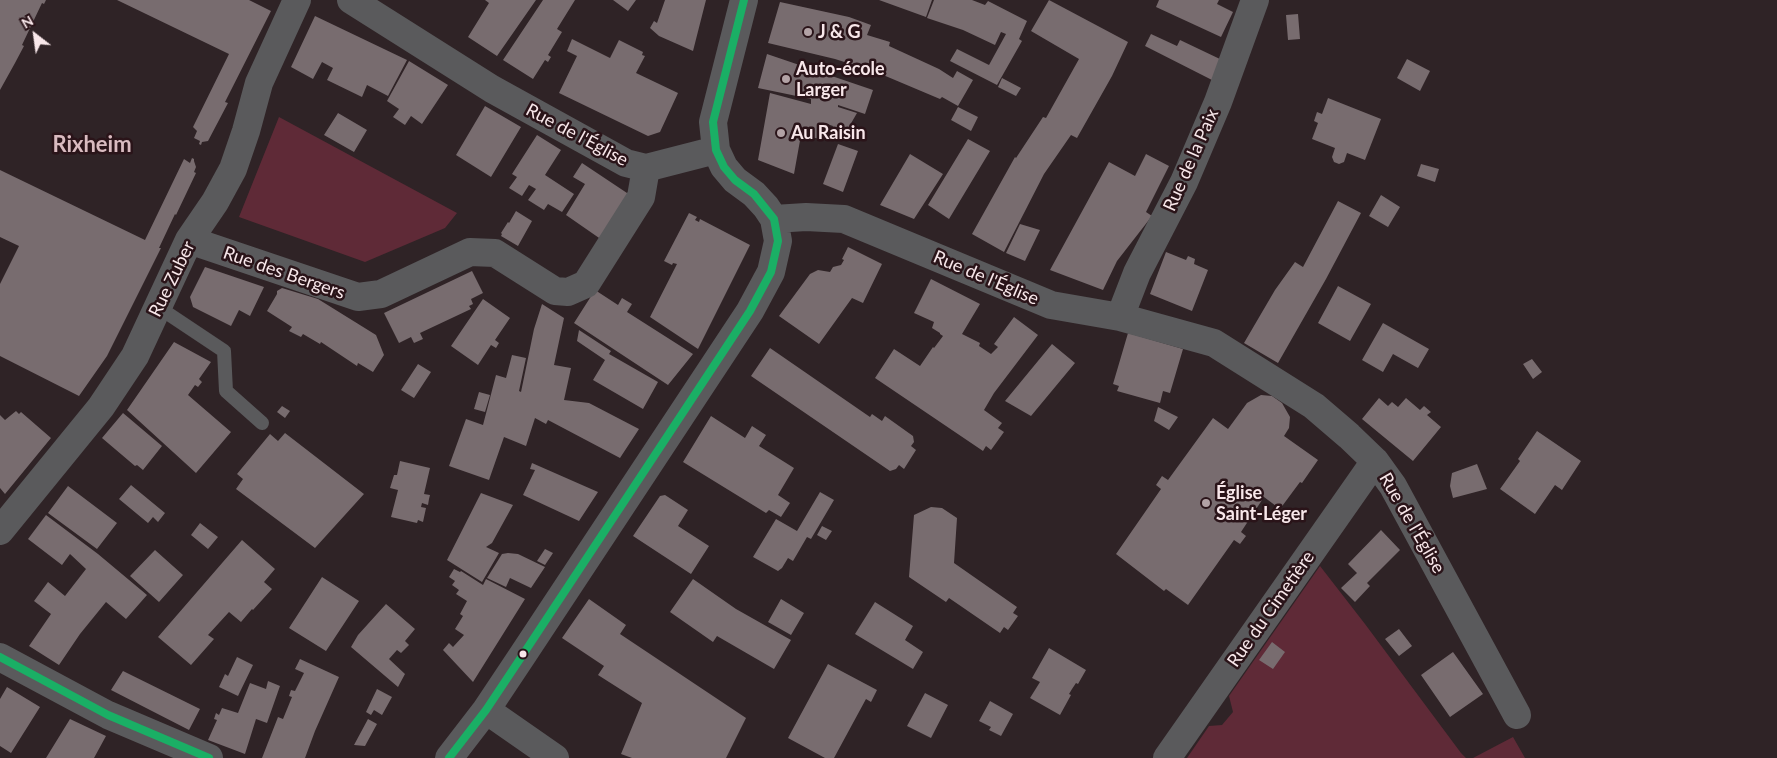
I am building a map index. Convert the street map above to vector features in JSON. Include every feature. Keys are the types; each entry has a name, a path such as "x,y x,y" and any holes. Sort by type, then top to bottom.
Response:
{"street":[{"name":"Rue Zuber","path":"0,532 101,407 135,356 189,240 215,202 233,169 246,132 259,83 298,0"},
{"name":"Rue de l'Église","path":"351,0 492,89 626,163 646,168 716,150"},
{"path":"449,758 486,710 750,312 771,272 778,241 774,219 754,194 735,180 724,167 716,150 714,122 744,0"},
{"name":"Rue de la Paix","path":"1120,317 1137,273 1192,164 1218,102 1255,0"},
{"name":"Rue des Bergers","path":"189,240 358,297 381,294 470,252 495,253 555,291 568,292 586,284 641,197 646,168"},
{"name":"Rue de l'Église","path":"774,219 806,217 844,219 1051,305 1120,317 1214,343 1314,406 1375,461 1393,486 1517,715"},
{"name":"Rue du Cimetière","path":"1167,758 1375,461"},
{"path":"0,657 108,715 209,758"},
{"path":"486,710 555,758"}],"lane":[{"path":"158,307 224,351 226,391 262,423"}],"shaded area":[{"path":"279,117 457,213 445,228 365,262 239,217"},
{"path":"1320,566 1466,758 1187,758 1209,726 1222,725 1233,712 1229,696"},
{"path":"1513,737 1525,758 1473,758"}],"building":[{"path":"0,0 46,0 44,4 42,3 22,45 24,46 0,90"},
{"path":"117,0 249,0 271,11 225,102 228,103 208,141 202,142 201,145 199,144 200,141 194,138 197,131 193,127 229,54"},
{"path":"485,0 536,0 497,56 468,37 489,3"},
{"path":"543,0 575,0 557,29 562,32 548,55 551,57 548,62 545,60 533,79 503,60"},
{"path":"613,0 636,0 628,11"},
{"path":"665,0 706,0 693,51 659,36 650,28 654,21 657,23"},
{"path":"879,0 932,0 926,17"},
{"path":"934,0 972,0 985,5 988,1 1027,21 1019,39 1022,41 997,85 950,61 957,49 989,65 1006,34 1001,32 995,45 963,30 927,18"},
{"path":"1049,0 1128,42 1112,76 1077,138 1071,135 1044,174 1004,252 972,234 1015,157 1043,117 1046,118 1079,59 1031,31"},
{"path":"1159,0 1219,0 1217,4 1233,12 1221,37 1156,7"},
{"path":"780,2 849,17 871,25 867,35 890,42 889,46 939,69 953,78 957,71 973,80 958,106 942,97 940,99 876,72 835,59 768,43"},
{"path":"1298,14 1300,39 1288,40 1286,15"},
{"path":"315,16 407,60 388,96 367,85 362,97 327,80 333,68 322,62 313,79 291,67"},
{"path":"1151,34 1177,46 1180,40 1222,60 1212,80 1145,46"},
{"path":"572,39 610,58 619,40 643,52 642,55 645,56 636,73 678,93 660,132 648,136 559,93 577,56 567,51"},
{"path":"767,54 873,90 865,114 838,105 838,107 857,113 846,132 832,129 833,126 824,123 820,139 801,135 794,174 758,160 770,93 811,104 811,99 758,88"},
{"path":"1407,59 1430,71 1420,91 1397,78"},
{"path":"409,61 448,85 422,124 411,116 405,125 393,117 399,109 387,101"},
{"path":"1002,78 1021,88 1016,96 998,87"},
{"path":"1328,98 1381,119 1365,160 1347,153 1344,162 1339,164 1334,162 1332,157 1335,148 1312,139 1318,123 1314,121 1317,112 1322,114"},
{"path":"485,106 521,127 491,177 456,155"},
{"path":"958,107 978,117 971,131 951,120"},
{"path":"338,113 367,130 354,152 324,135"},
{"path":"537,135 561,150 545,175 574,194 562,212 548,204 544,210 528,200 536,189 529,185 522,196 509,188 517,177 512,174"},
{"path":"968,139 990,151 949,219 928,205"},
{"path":"838,144 858,151 843,192 823,184"},
{"path":"910,154 943,174 914,219 880,205"},
{"path":"1146,154 1169,166 1146,212 1152,216 1117,261 1103,290 1050,270 1109,162 1135,176"},
{"path":"192,158 196,167 194,172 196,173 159,248 161,248 107,356 79,396 0,356 0,284 19,246 0,237 0,170 145,240 184,159 190,163"},
{"path":"582,163 630,195 602,240 566,215 585,184 573,177"},
{"path":"1421,164 1439,169 1435,182 1417,176"},
{"path":"1381,195 1400,207 1388,227 1369,216"},
{"path":"1338,201 1361,213 1278,363 1244,343 1275,290 1295,262 1303,267"},
{"path":"516,211 532,221 518,246 501,236 501,233"},
{"path":"689,213 697,217 695,220 699,222 700,219 750,245 698,349 650,317 677,264 673,263 672,265 664,261"},
{"path":"1020,224 1040,230 1025,261 1006,253"},
{"path":"848,247 882,264 863,303 852,298 819,344 779,316 810,274 818,270 830,272 833,267 841,265"},
{"path":"1166,252 1186,260 1188,256 1195,259 1194,264 1208,270 1192,311 1150,294"},
{"path":"205,267 264,287 250,316 239,310 231,326 193,307 190,297"},
{"path":"472,271 483,293 471,299 473,304 469,306 471,309 420,333 423,339 414,343 411,337 399,343 384,313"},
{"path":"931,279 980,304 962,334 980,343 979,346 991,354 998,347 994,344 1014,317 1038,335 994,393 984,410 1002,423 998,428 1004,432 991,450 986,446 983,451 875,378 894,349 920,366 943,336 932,328 934,322 914,313"},
{"path":"1338,286 1371,304 1350,341 1318,323"},
{"path":"282,288 318,299 376,335 384,355 373,372 358,363 357,366 321,342 320,344 303,334 301,337 289,331 292,327 267,311 277,291"},
{"path":"595,290 618,305 622,298 632,304 627,312 693,354 668,385 574,323"},
{"path":"483,299 510,318 495,340 499,343 496,348 491,345 478,365 451,346"},
{"path":"542,304 564,318 554,365 571,368 564,400 589,403 639,429 620,458 548,420 546,424 535,418 526,446 504,437 489,480 449,466 466,419 483,425 496,375 506,378 512,355 526,358 519,391 521,392 534,329"},
{"path":"1383,323 1429,349 1418,368 1393,354 1383,372 1362,360"},
{"path":"579,330 611,351 609,354 658,382 643,409 593,380 605,360 577,341"},
{"path":"1128,333 1183,349 1170,393 1163,391 1160,403 1117,391 1119,386 1113,384"},
{"path":"174,342 211,362 199,379 202,382 198,387 195,385 188,395 231,432 196,473 127,410"},
{"path":"1052,344 1075,363 1031,416 1005,401"},
{"path":"770,348 870,417 872,414 882,421 885,416 913,436 914,442 911,446 916,450 904,469 899,465 896,469 890,471 751,376"},
{"path":"1532,359 1542,372 1533,379 1523,364"},
{"path":"418,364 431,372 414,398 401,390"},
{"path":"479,392 490,395 485,412 474,409"},
{"name":"Église Saint-Léger","path":"1261,395 1272,396 1282,403 1290,417 1289,428 1284,436 1318,460 1280,509 1264,497 1241,532 1246,536 1240,544 1234,540 1188,605 1166,589 1164,591 1116,554 1161,489 1156,485 1162,476 1168,480 1213,418 1228,429 1247,403"},
{"path":"1379,398 1388,406 1392,402 1398,407 1406,398 1420,410 1424,406 1431,412 1427,415 1441,427 1413,461 1362,419"},
{"path":"282,406 290,411 285,418 277,412"},
{"path":"1158,407 1178,417 1169,430 1154,421"},
{"path":"16,411 19,414 21,412 51,438 5,494 0,488 0,415 5,420"},
{"path":"123,413 162,446 143,470 137,465 135,466 102,438"},
{"path":"711,416 745,438 752,426 766,435 759,446 794,468 778,495 790,503 781,517 769,510 766,513 683,462"},
{"path":"1537,431 1581,461 1562,490 1555,485 1535,514 1500,489 1520,461 1518,459"},
{"path":"285,433 364,494 315,548 236,489 243,479 237,474 270,434 278,441"},
{"path":"400,461 430,468 424,494 430,495 428,505 422,503 421,507 426,508 423,522 418,520 417,523 391,517 398,490 390,488 394,475 397,475"},
{"path":"532,463 598,492 579,521 523,495 535,470 530,469"},
{"path":"1477,464 1487,489 1453,498 1450,486 1452,473"},
{"path":"131,485 165,513 158,522 153,517 148,523 119,499"},
{"path":"68,486 117,523 97,549 48,513"},
{"path":"820,492 834,500 811,539 807,537 793,561 788,558 778,571 753,557 776,519 797,531"},
{"path":"481,493 513,505 492,543 486,547 499,553 482,582 447,560"},
{"path":"665,495 688,510 678,526 709,546 691,574 633,536 660,496"},
{"path":"931,507 942,508 957,518 954,563 1017,607 1013,613 1018,616 1008,630 1004,627 1000,633 949,598 946,602 909,577 914,515"},
{"path":"46,515 98,554 147,595 126,619 106,602 80,634 59,665 29,646 51,614 34,601 48,582 65,596 86,569 70,554 62,565 28,539"},
{"path":"200,523 218,537 208,549 191,535"},
{"path":"822,526 832,531 826,540 817,535"},
{"path":"1381,530 1400,550 1367,583 1370,586 1355,602 1341,588 1357,573 1348,564"},
{"path":"242,540 275,569 264,582 272,589 241,622 229,612 208,635 214,639 191,665 158,637"},
{"path":"545,549 553,553 545,565 537,561"},
{"path":"155,550 183,575 159,602 130,576"},
{"path":"502,554 518,554 545,567 531,588 510,578 506,587 487,578"},
{"path":"454,569 461,571 483,585 486,579 525,599 473,682 443,650 449,643 453,647 464,635 455,629 463,616 460,614 467,601 456,594 459,590 452,585 455,581 449,577"},
{"path":"322,577 359,601 326,651 289,628"},
{"path":"693,579 736,609 791,640 774,669 717,636 713,642 670,612"},
{"path":"589,599 626,625 620,634 746,718 726,758 632,758 621,754 642,703 598,675 604,666 562,638"},
{"path":"781,599 804,613 791,635 768,622"},
{"path":"875,602 913,626 905,640 923,652 913,669 855,634"},
{"path":"386,604 415,629 405,641 409,645 401,653 397,650 389,659 405,674 398,687 351,647 358,635"},
{"path":"1399,629 1412,646 1399,656 1385,639"},
{"path":"1272,642 1285,652 1273,669 1259,660"},
{"path":"1049,648 1086,670 1078,684 1076,683 1069,694 1071,695 1060,715 1030,698 1040,682 1032,678"},
{"path":"1453,652 1483,694 1450,717 1421,675"},
{"path":"237,657 253,665 238,696 219,687 225,674 228,676"},
{"path":"300,659 339,677 305,758 262,758 278,717 283,719 292,697 289,696 291,690 295,691 304,673 295,669"},
{"path":"828,664 877,690 871,702 866,699 834,758 825,758 788,738"},
{"path":"123,671 200,709 189,730 111,690"},
{"path":"268,681 280,686 267,723 256,719 245,754 208,740 217,720 214,719 216,713 219,715 222,708 238,713 250,683 266,689"},
{"path":"7,687 40,707 11,753 0,746 0,699"},
{"path":"377,689 392,697 382,715 374,710 371,715 366,712"},
{"path":"925,693 948,705 931,738 907,726"},
{"path":"990,701 1013,714 1001,736 989,730 991,727 979,721"},
{"path":"70,719 106,736 94,758 46,758"},
{"path":"368,719 377,724 365,746 354,745"}],"transit line":[{"path":"449,758 486,710 522,656 750,311 771,272 778,241 774,219 754,194 735,180 724,167 716,150 713,122 744,0"},
{"path":"0,657 108,715 209,758"}],"place":[{"name":"J & G","path":"808,32"},
{"name":"Auto-école Larger","path":"786,79"},
{"name":"Au Raisin","path":"781,133"},
{"name":"Église Saint-Léger","path":"1206,503"}],"district":[{"name":"Rixheim","path":"92,145"}]}
